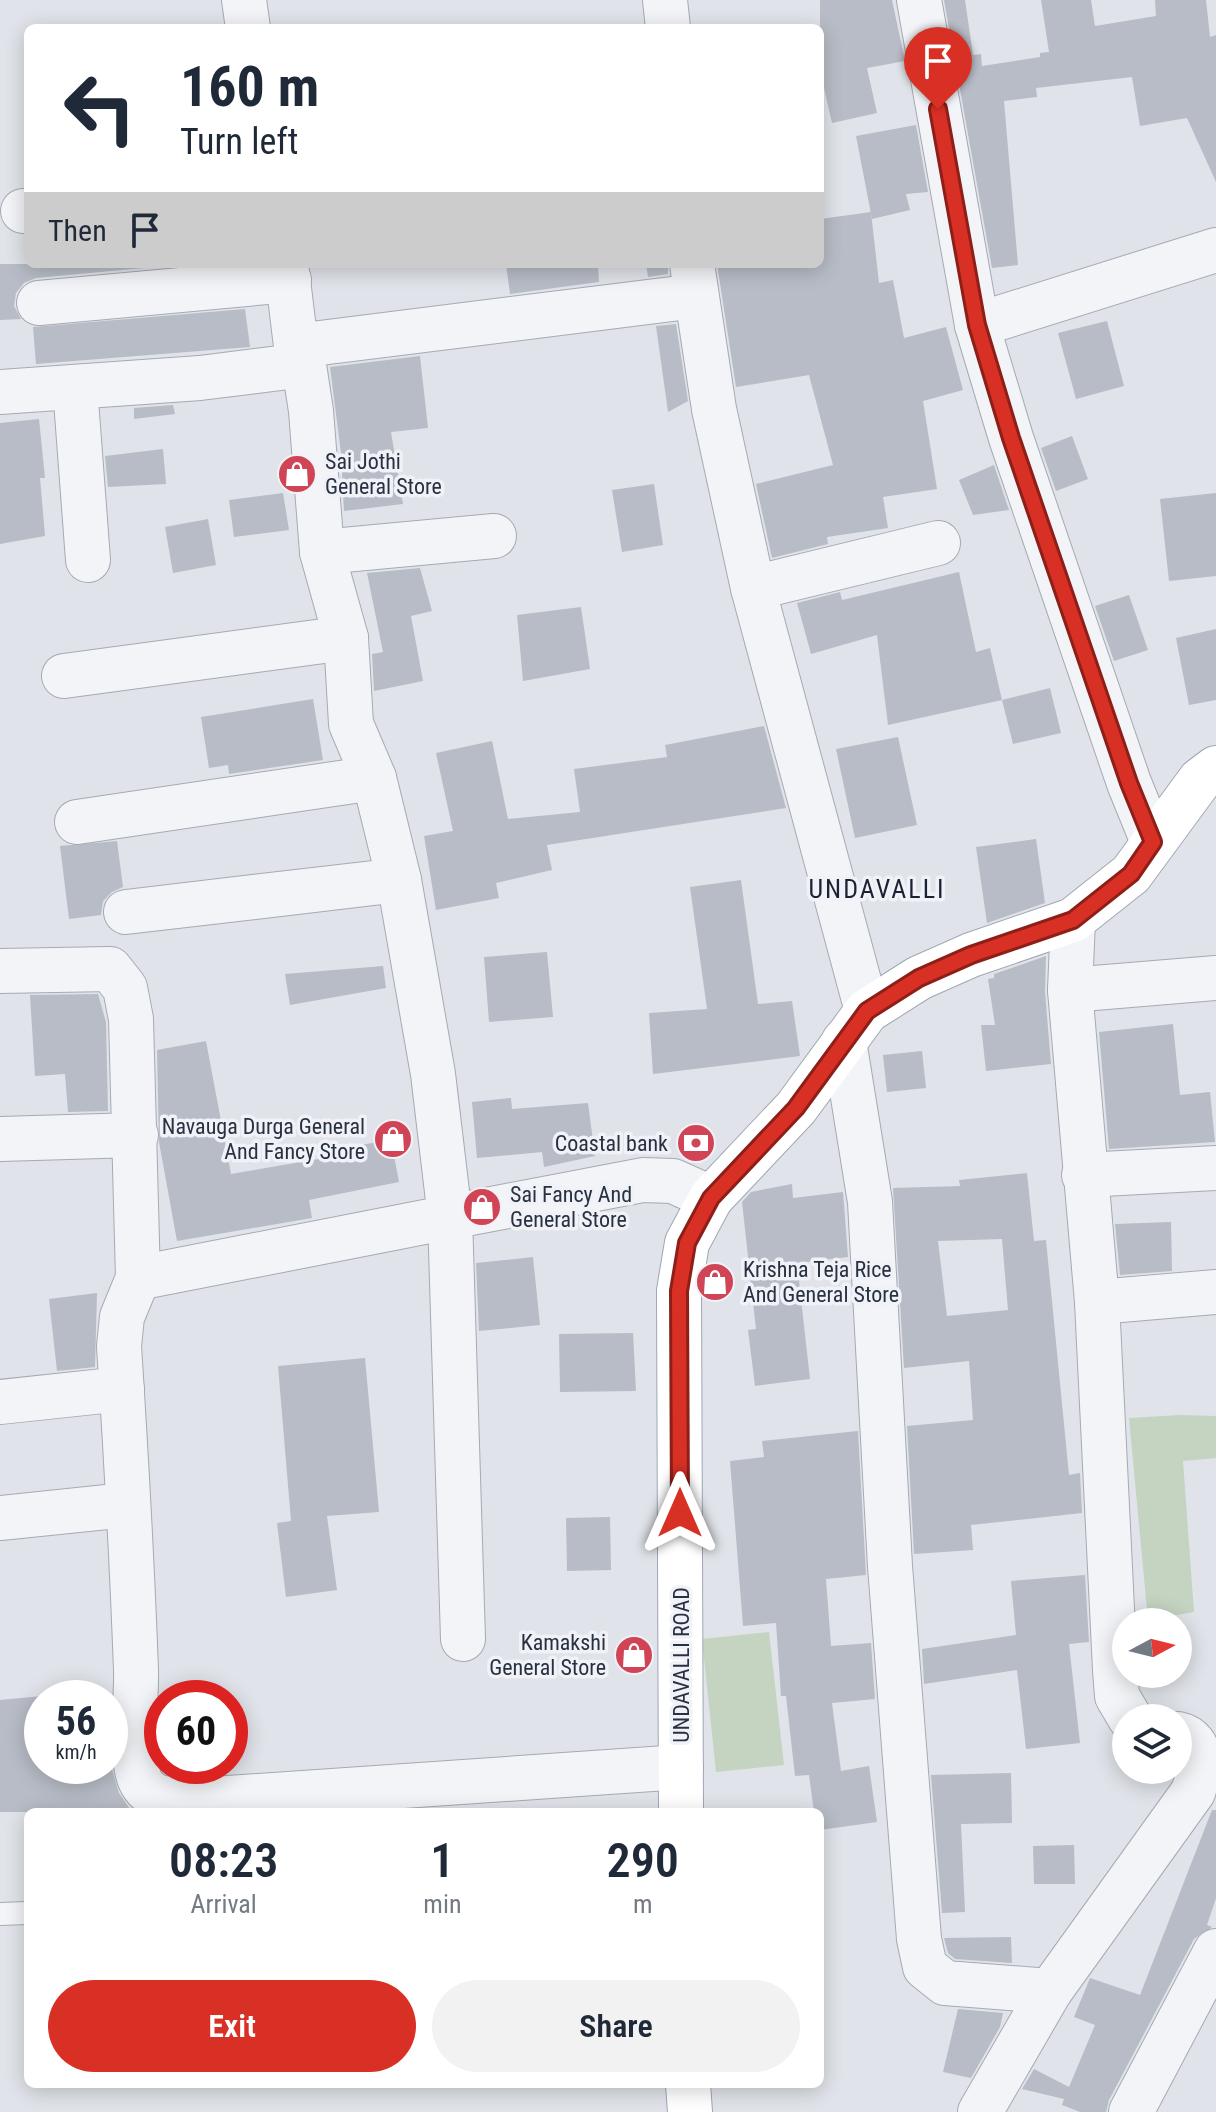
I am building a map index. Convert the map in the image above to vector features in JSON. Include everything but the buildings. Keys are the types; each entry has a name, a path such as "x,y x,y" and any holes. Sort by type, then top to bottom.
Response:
{"main road":[{"name":"UNDAVALLI ROAD","path":"681,1808 679,1291 687,1243 711,1198 796,1108 856,1026 919,978 971,955 1073,920 1131,874 1200,780 1216,768"},
{"path":"688,2088 690,2112"}],"street":[{"path":"244,0 247,24"},
{"path":"665,0 668,24"},
{"path":"919,0 977,325 1011,438 1129,783 1153,842"},
{"path":"977,325 1215,261"},
{"path":"39,303 288,272 322,552 346,638 351,724 374,778 399,880 433,1074 450,1217 463,1639"},
{"path":"0,392 200,378 694,280 714,409 856,1026 870,1202 890,1566 919,1939 925,1967 945,1983 1050,1991"},
{"path":"75,387 88,560"},
{"path":"322,552 494,536"},
{"path":"753,588 938,543"},
{"path":"64,676 346,638"},
{"path":"77,822 374,778"},
{"path":"126,912 399,880"},
{"path":"1073,920 1070,990 1097,1302 1115,1670 1117,1696 1122,1704"},
{"path":"0,971 110,969 125,988 131,1019 138,1278 122,1317 122,1389 136,1672 137,1756 140,1780 150,1792 167,1800 200,1800 681,1767"},
{"path":"1070,990 1216,978"},
{"path":"0,1139 136,1135"},
{"path":"1084,1175 1216,1168"},
{"path":"138,1278 643,1180 673,1181 711,1198"},
{"path":"1097,1302 1216,1292"},
{"path":"0,1402 122,1389"},
{"path":"0,1518 126,1505"},
{"path":"980,2112 1050,1991 1193,1792 1200,1771 1198,1750 1192,1742"},
{"path":"1131,2112 1216,1951"}],"lane":[{"path":"0,1914 24,1913"}],"green space":[{"path":"1216,1416 1216,1458 1183,1461 1194,1612 1192,1608 1147,1608 1129,1418"},
{"path":"769,1632 784,1765 716,1772 702,1639"}],"place":[{"name":"Sai Jothi General Store","path":"297,474"},
{"name":"Navauga Durga General And Fancy Store","path":"393,1139"},
{"name":"Coastal bank","path":"696,1143"},
{"name":"Sai Fancy And General Store","path":"482,1207"},
{"name":"Krishna Teja Rice And General Store","path":"715,1282"},
{"name":"Kamakshi General Store","path":"634,1655"}],"district":[{"name":"UNDAVALLI","path":"877,889"}],"route":[{"path":"680,1513 679,1291 687,1243 711,1198 796,1108 867,1011 919,978 971,955 1073,920 1131,874 1153,842 1129,783 1011,438 977,325 938,109"}]}
